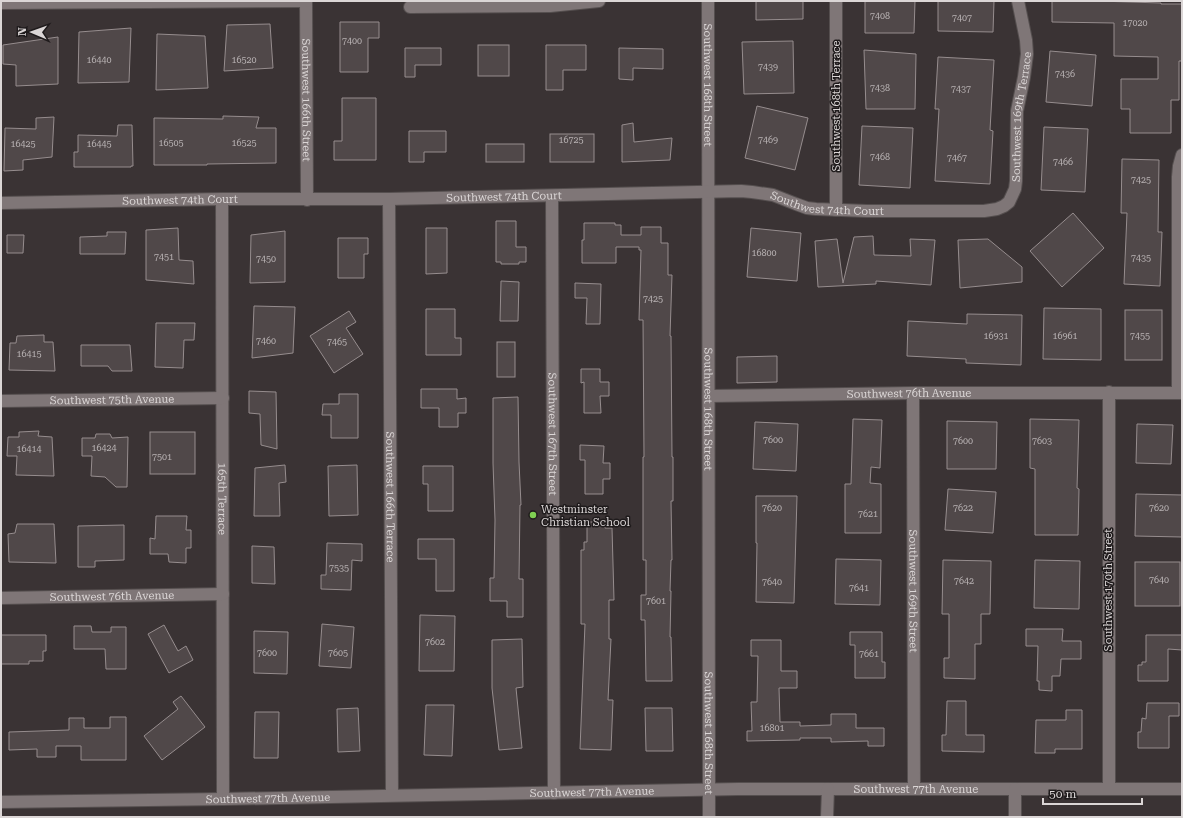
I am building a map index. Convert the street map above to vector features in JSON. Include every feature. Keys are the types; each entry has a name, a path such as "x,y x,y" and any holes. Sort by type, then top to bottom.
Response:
{"street":[{"path":"1,3 306,1"},
{"name":"Southwest 166th Street","path":"306,1 307,200"},
{"path":"410,7 506,4 556,6 599,1"},
{"name":"Southwest 168th Street","path":"708,1 709,817"},
{"name":"Southwest 168th Terrace","path":"836,1 836,210"},
{"name":"Southwest 169th Terrace","path":"1004,206 1013,196 1016,182 1017,112 1027,54 1026,40 1018,1"},
{"path":"1180,393 1178,177 1182,155"},
{"name":"Southwest 74th Court","path":"1,203 222,199 389,199 741,191 763,193 807,208 836,210 984,211 997,210 1004,206"},
{"name":"Southwest 167th Street","path":"552,196 554,793"},
{"name":"165th Terrace","path":"222,199 223,799"},
{"name":"Southwest 166th Terrace","path":"389,199 392,795"},
{"name":"Southwest 170th Street","path":"1109,392 1109,789"},
{"name":"Southwest 76th Avenue","path":"709,396 913,393 1180,393"},
{"name":"Southwest 169th Street","path":"913,393 914,789"},
{"name":"Southwest 75th Avenue","path":"1,401 223,398"},
{"name":"Southwest 76th Avenue","path":"1,598 223,594"},
{"path":"827,817 828,789"},
{"path":"1015,789 1015,817"},
{"name":"Southwest 77th Avenue","path":"1,802 709,790 1182,789"}],"building":[{"path":"756,1 803,1 803,19 756,20"},
{"path":"865,1 915,1 914,33 865,33"},
{"path":"938,1 994,1 993,32 938,31"},
{"path":"1052,1 1182,4 1182,61 1179,61 1179,100 1171,100 1171,133 1130,133 1130,109 1121,109 1121,79 1158,79 1158,57 1114,56 1114,23 1052,22"},
{"path":"340,22 379,22 379,38 368,38 368,72 340,72"},
{"path":"270,24 273,68 224,71 227,25"},
{"path":"131,28 129,82 78,83 79,32"},
{"path":"157,34 205,36 208,88 156,90"},
{"path":"58,37 58,84 16,86 16,65 3,64 3,45"},
{"path":"793,41 794,93 744,94 742,42"},
{"path":"478,45 509,45 509,76 478,76"},
{"path":"546,45 586,45 586,70 563,70 563,90 546,90"},
{"path":"405,48 441,48 441,65 415,65 415,77 405,77"},
{"path":"619,48 663,49 663,69 633,68 633,80 619,79"},
{"path":"864,50 916,54 915,109 866,109"},
{"path":"1050,51 1096,55 1092,106 1046,102"},
{"path":"938,57 994,60 990,130 993,131 990,184 935,181 939,109 935,109"},
{"path":"342,98 376,98 376,160 334,160 334,141 342,141"},
{"path":"757,106 808,118 795,170 745,158"},
{"path":"223,116 259,117 256,128 276,128 276,163 154,165 154,118 223,119"},
{"path":"54,117 52,157 23,160 23,170 4,171 5,128 36,129 36,118"},
{"path":"633,123 634,142 672,138 670,160 622,162 622,125"},
{"path":"118,125 132,125 133,166 74,167 74,152 78,152 78,135 117,136"},
{"path":"862,126 913,128 910,188 859,185"},
{"path":"1044,127 1088,129 1085,192 1041,190"},
{"path":"409,131 446,131 446,152 424,152 424,162 409,162"},
{"path":"550,134 594,134 594,162 550,162"},
{"path":"486,144 524,144 524,162 486,162"},
{"path":"1122,159 1159,160 1158,232 1162,232 1160,286 1124,284 1127,213 1121,213"},
{"path":"1073,213 1104,248 1062,287 1030,251"},
{"path":"496,221 516,221 516,247 526,247 526,262 519,262 519,264 501,264 501,262 496,262"},
{"path":"584,223 615,223 615,225 621,225 621,235 641,235 641,227 661,227 661,243 668,243 668,275 672,275 670,336 673,501 671,501 672,560 670,637 672,681 646,681 645,620 641,620 641,595 646,595 646,560 643,560 643,320 639,320 641,250 639,250 639,247 616,247 616,263 582,263"},
{"path":"178,228 179,260 193,261 194,284 146,280 146,230"},
{"path":"426,228 447,228 447,273 426,274"},
{"path":"751,228 801,233 797,281 747,277"},
{"path":"285,231 285,282 250,283 251,235"},
{"path":"107,232 126,232 125,254 80,254 80,237 107,236"},
{"path":"7,235 24,235 23,253 7,253"},
{"path":"873,236 874,255 911,256 910,239 935,240 931,285 876,281 876,284 818,287 815,241 837,239 843,283 854,237"},
{"path":"338,238 368,238 368,254 364,254 364,278 338,278"},
{"path":"988,239 1022,267 1022,282 960,288 958,240"},
{"path":"501,281 519,282 518,321 500,321"},
{"path":"575,283 601,284 600,324 586,324 587,298 575,298"},
{"path":"254,306 295,307 293,353 252,358"},
{"path":"1044,308 1101,309 1101,360 1043,359"},
{"path":"426,309 455,309 455,338 461,338 461,355 426,355"},
{"path":"1125,310 1162,310 1162,360 1125,360"},
{"path":"349,311 356,322 346,328 363,354 334,373 310,336"},
{"path":"967,314 1022,315 1021,365 966,363 966,359 907,356 908,321 967,324"},
{"path":"156,323 195,323 194,340 184,340 183,368 155,367"},
{"path":"44,335 44,342 53,342 55,371 9,370 10,343 16,343 17,336"},
{"path":"497,342 515,342 515,377 497,377"},
{"path":"81,345 130,345 132,371 112,371 108,366 81,366"},
{"path":"777,356 777,382 737,383 737,357"},
{"path":"581,369 600,369 600,382 609,382 609,396 600,396 601,413 584,413 584,382 581,383"},
{"path":"421,389 457,389 457,399 466,398 466,413 458,413 458,427 439,427 439,408 421,408"},
{"path":"249,391 276,392 277,449 261,445 260,414 249,413"},
{"path":"339,394 358,394 358,438 331,438 331,415 322,415 323,404 339,404"},
{"path":"518,397 521,505 519,579 523,579 523,617 507,617 507,601 490,601 490,578 494,578 495,520 493,398"},
{"path":"853,419 882,420 880,468 871,467 870,483 881,484 881,533 845,533 845,484 851,484"},
{"path":"1030,419 1079,420 1077,488 1079,489 1078,535 1035,535 1035,469 1030,468"},
{"path":"947,421 997,422 996,469 947,469"},
{"path":"755,422 798,424 796,471 753,469"},
{"path":"1137,424 1173,425 1171,464 1136,463"},
{"path":"39,431 38,436 52,437 54,476 16,475 17,456 7,456 8,437 19,437 19,432"},
{"path":"150,432 195,432 195,474 150,474"},
{"path":"96,434 110,434 112,438 128,437 127,487 116,487 105,477 91,476 92,456 82,456 82,438 95,438"},
{"path":"580,445 604,446 603,463 610,463 610,479 603,479 603,494 585,494 585,460 580,460"},
{"path":"285,465 286,482 279,483 280,516 254,516 255,468"},
{"path":"357,465 358,515 329,516 328,466"},
{"path":"423,466 453,466 453,511 428,511 428,484 423,484"},
{"path":"948,489 996,492 993,533 945,530"},
{"path":"1136,494 1182,495 1182,537 1135,536"},
{"path":"756,496 797,496 794,603 756,602"},
{"path":"156,516 187,516 186,530 191,530 191,548 186,548 186,563 169,562 168,554 150,554 150,538 155,539"},
{"path":"587,522 605,522 605,528 612,528 614,600 609,600 609,639 611,639 608,700 613,700 611,750 580,749 585,624 581,624 581,550 584,550 584,542 587,542"},
{"path":"17,524 54,524 56,563 9,562 8,534 15,533"},
{"path":"124,525 124,560 95,561 95,567 78,567 78,526"},
{"path":"418,539 454,539 454,591 436,591 436,559 418,559"},
{"path":"327,543 362,544 362,561 352,560 351,590 321,589 321,575 326,575"},
{"path":"252,546 274,547 275,584 252,583"},
{"path":"836,559 881,560 880,605 835,604"},
{"path":"943,560 991,561 990,614 981,614 981,644 975,644 975,679 944,678 944,658 949,658 949,614 942,614"},
{"path":"1035,560 1080,561 1079,609 1034,608"},
{"path":"1135,562 1180,562 1180,606 1135,606"},
{"path":"420,615 455,616 454,671 419,671"},
{"path":"322,624 354,627 351,668 319,666"},
{"path":"164,625 178,651 186,646 193,660 169,673 148,634"},
{"path":"74,626 91,626 92,632 111,632 111,627 126,627 126,669 106,669 105,649 74,649"},
{"path":"1026,629 1063,629 1062,641 1081,641 1081,659 1061,659 1060,676 1052,676 1052,691 1039,690 1039,681 1037,681 1038,646 1026,646"},
{"path":"254,631 288,632 287,674 254,673"},
{"path":"850,632 882,632 882,662 885,662 885,678 855,678 855,645 850,645"},
{"path":"1,635 46,635 46,651 43,651 43,661 29,661 29,664 1,664"},
{"path":"1146,635 1182,635 1182,650 1168,649 1168,681 1138,681 1138,665 1142,665 1142,662 1146,662"},
{"path":"522,639 523,687 516,688 522,748 499,750 492,688 492,640"},
{"path":"751,640 781,640 781,671 797,671 797,688 779,688 780,722 800,722 800,726 831,725 831,714 856,714 856,728 884,728 884,746 868,746 868,741 831,742 831,738 747,741 747,731 752,731 751,702 757,702 758,656 751,656"},
{"path":"181,696 205,727 162,760 144,736 178,709 173,702"},
{"path":"947,701 966,701 966,735 984,735 984,752 942,751 942,735 946,735"},
{"path":"1147,703 1179,703 1179,716 1169,716 1169,748 1138,748 1138,732 1141,732 1142,718 1146,719"},
{"path":"426,705 454,705 452,756 424,755"},
{"path":"358,708 360,751 338,752 337,709"},
{"path":"645,708 672,708 673,751 646,751"},
{"path":"1066,710 1082,710 1082,749 1055,749 1055,753 1035,753 1036,720 1066,720"},
{"path":"255,712 279,712 278,758 254,758"},
{"path":"110,717 126,717 126,760 81,760 81,746 56,746 56,757 37,757 37,749 9,750 9,732 69,730 69,718 84,718 84,728 110,728"}],"place":[{"name":"Westminster Christian School","path":"533,515"}]}
